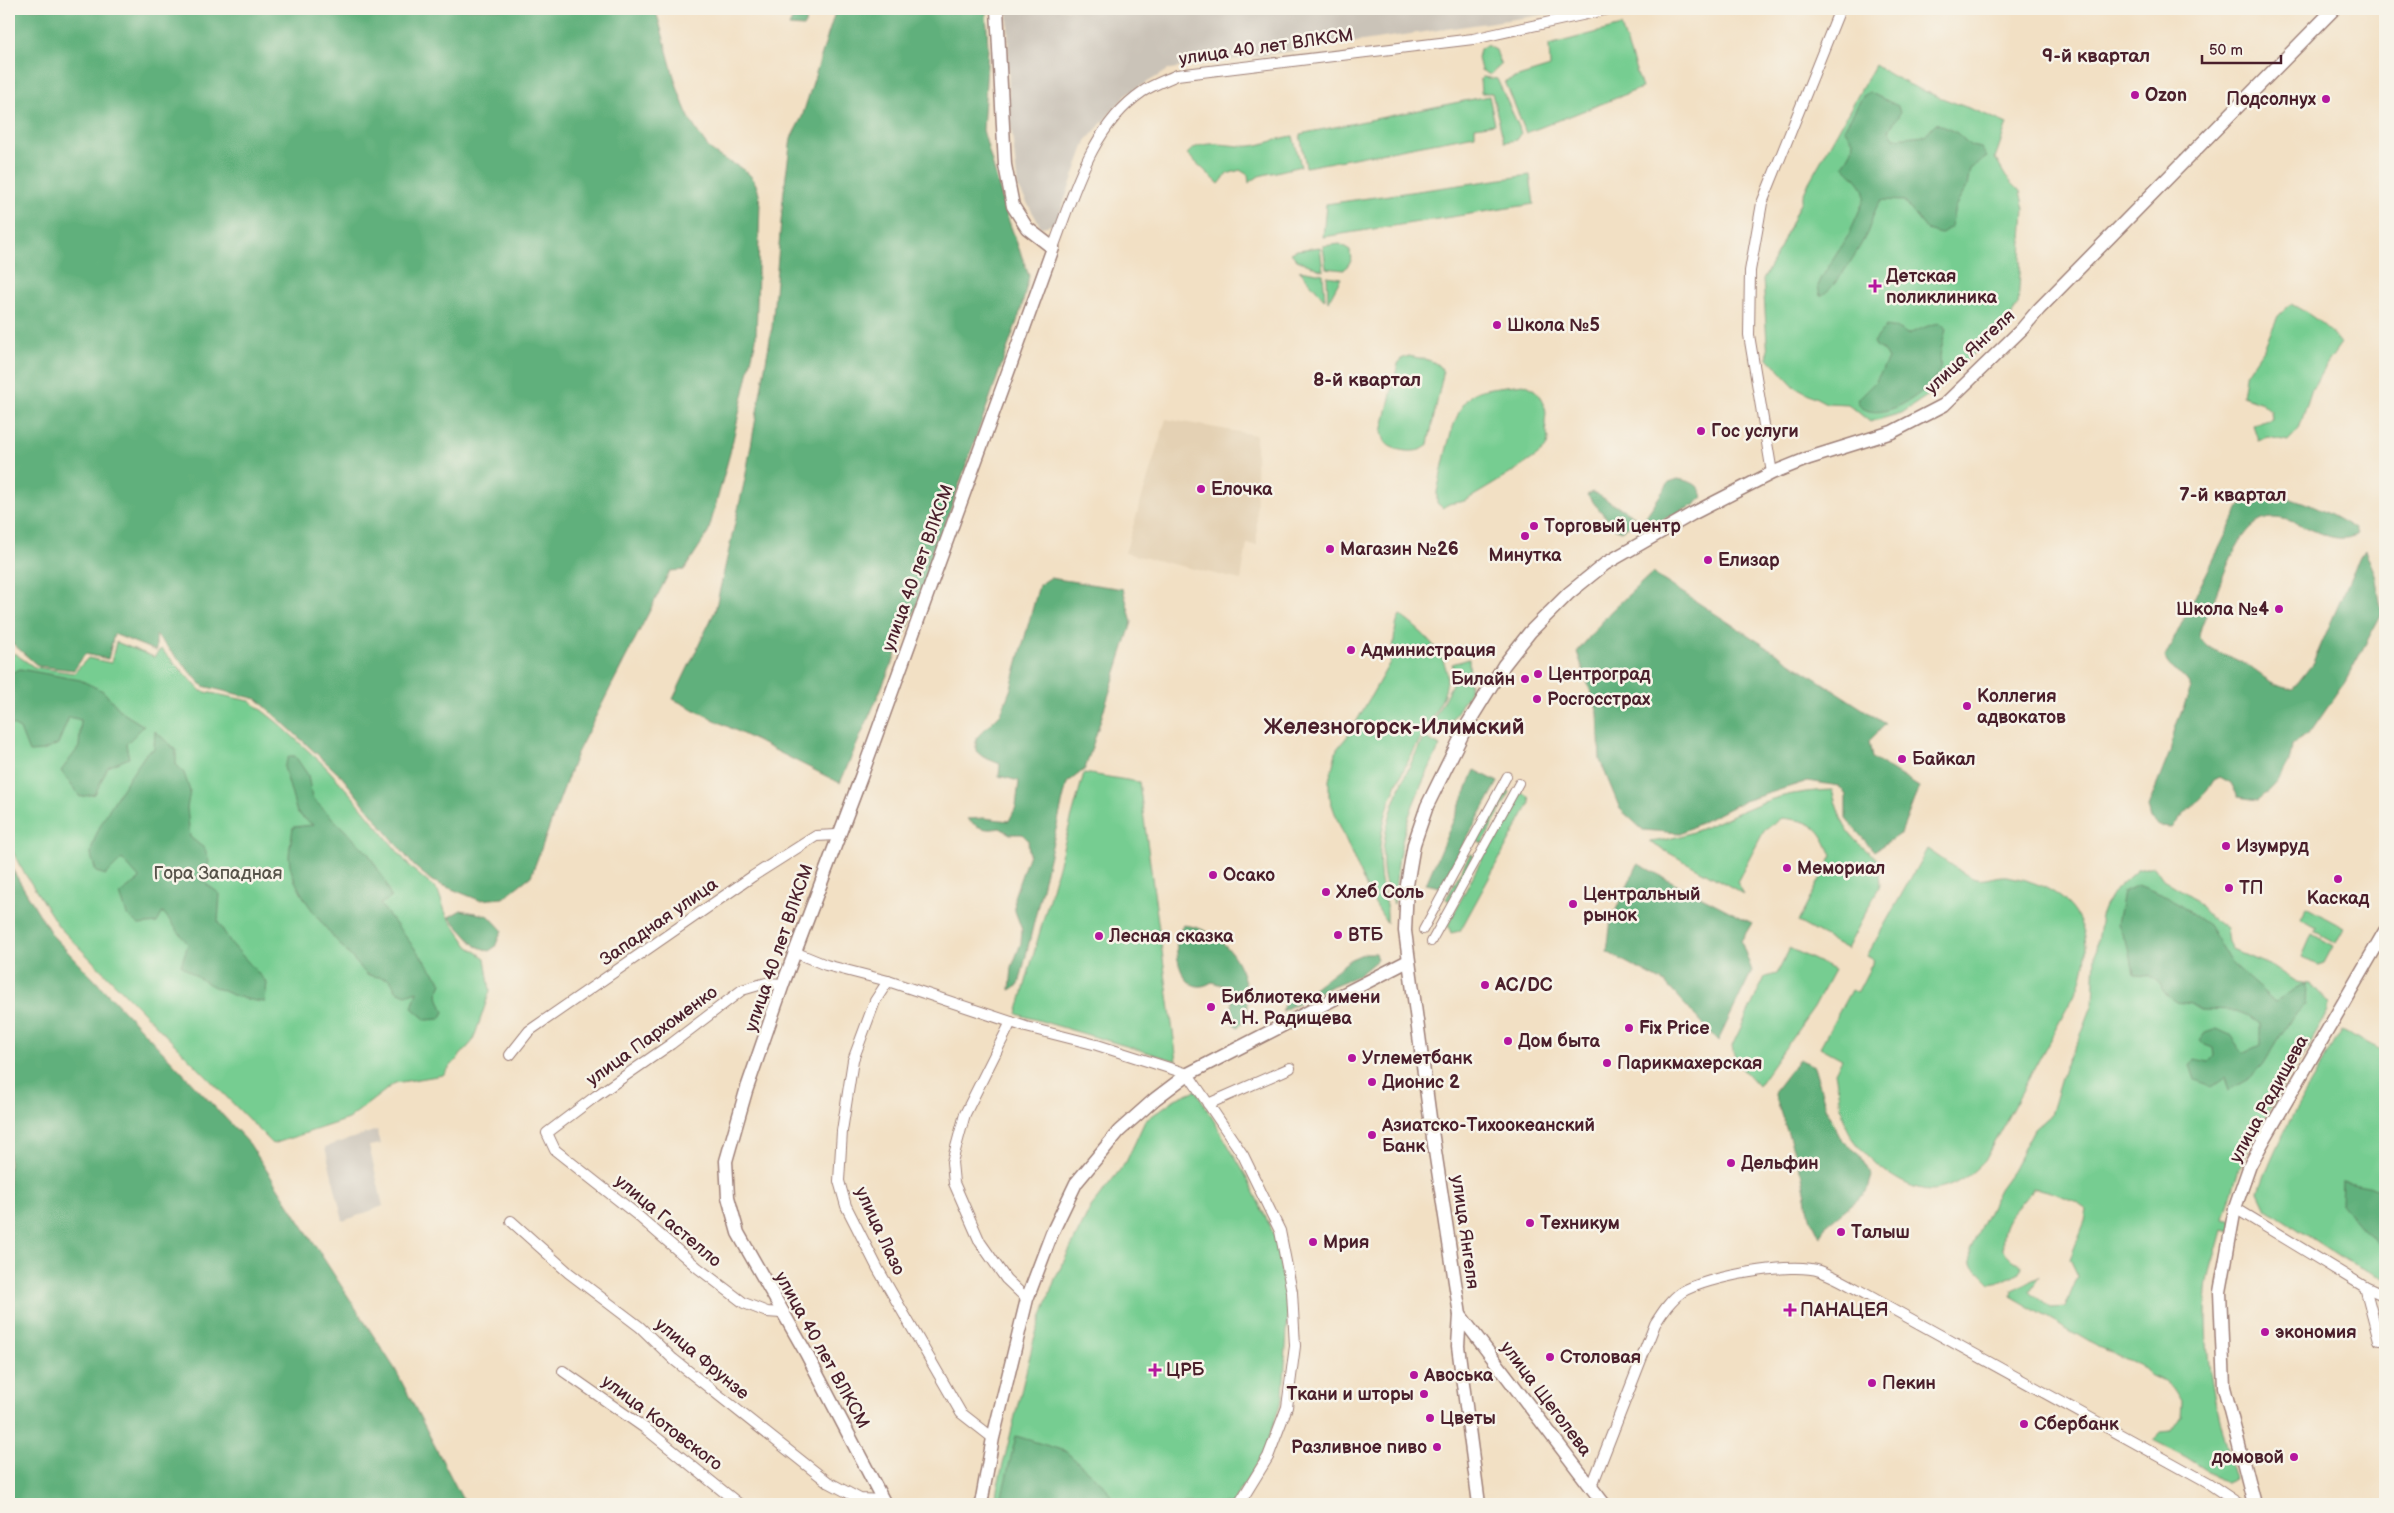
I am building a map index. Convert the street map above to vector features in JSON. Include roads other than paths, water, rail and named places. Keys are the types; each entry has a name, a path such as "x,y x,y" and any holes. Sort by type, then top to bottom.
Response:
{"street":[{"path":"997,9 1004,165 1013,206 1028,228 1053,248"},
{"name":"улица 40 лет ВЛКСМ","path":"884,1502 810,1361 781,1313 738,1233 728,1197 726,1160 746,1092 794,952 837,835 861,777 1084,167 1103,131 1129,102 1144,90 1177,75 1473,39 1609,9"},
{"path":"1772,473 1749,335 1750,271 1762,202 1840,9"},
{"name":"улица Янгеля","path":"1479,1504 1458,1346 1460,1315 1405,930 1407,894 1414,844 1427,806 1455,748 1504,665 1530,632 1569,593 1605,564 1667,528 1772,473 1809,458 1892,432 1944,405 2022,329 2039,309 2334,9"},
{"path":"1423,930 1507,776"},
{"path":"1431,942 1519,783"},
{"name":"Западная улица","path":"510,1055 529,1031 753,876 816,836 837,835"},
{"name":"улица Радищева","path":"2254,1504 2224,1388 2220,1292 2235,1208 2250,1165 2335,1014 2385,931"},
{"path":"794,952 826,965 888,981 1011,1022 1097,1045 1188,1074 1243,1155 1280,1231 1292,1292 1295,1346 1287,1406 1268,1457 1240,1504"},
{"path":"981,1504 993,1438 1027,1299 1052,1233 1076,1182 1119,1131 1155,1099 1188,1074 1408,961"},
{"name":"улица Лазо","path":"888,981 875,1001 853,1060 842,1130 839,1181 846,1206 878,1269 961,1413 993,1438"},
{"name":"улица Пархоменко","path":"547,1133 671,1044 742,990 766,982 783,984"},
{"path":"1011,1022 965,1114 952,1162 954,1183 980,1242 1006,1279 1027,1299"},
{"path":"1208,1104 1290,1068"},
{"name":"улица Гастелло","path":"547,1133 555,1150 636,1214 706,1274 744,1303 767,1312 781,1313"},
{"path":"2235,1208 2364,1287 2385,1296"},
{"name":"улица Фрунзе","path":"512,1221 570,1273 640,1327 673,1359 828,1482 860,1500 884,1502"},
{"path":"1591,1488 1654,1324 1665,1307 1682,1292 1707,1283 1736,1275 1792,1267 1820,1271 1879,1302 2208,1483 2239,1504"},
{"path":"2364,1287 2379,1340"},
{"name":"улица Щеголева","path":"1460,1315 1604,1504"},
{"name":"улица Котовского","path":"563,1371 646,1429 739,1504"}],"place":[{"name":"Ozon","path":"2135,95"},
{"name":"Подсолнух","path":"2326,99"},
{"name":"Детская поликлиника","path":"1875,286"},
{"name":"Школа №5","path":"1497,325"},
{"name":"Гос услуги","path":"1701,431"},
{"name":"Елочка","path":"1201,489"},
{"name":"Торговый центр","path":"1534,526"},
{"name":"Минутка","path":"1525,536"},
{"name":"Магазин №26","path":"1330,549"},
{"name":"Елизар","path":"1708,560"},
{"name":"Школа №4","path":"2279,609"},
{"name":"Администрация","path":"1351,650"},
{"name":"Центроград","path":"1538,674"},
{"name":"Билайн","path":"1525,679"},
{"name":"Росгосстрах","path":"1537,699"},
{"name":"Коллегия адвокатов","path":"1967,706"},
{"name":"Байкал","path":"1902,759"},
{"name":"Изумруд","path":"2226,846"},
{"name":"Мемориал","path":"1787,868"},
{"name":"Осако","path":"1213,875"},
{"name":"Каскад","path":"2338,879"},
{"name":"ТП","path":"2229,888"},
{"name":"Хлеб Соль","path":"1326,892"},
{"name":"Центральный рынок","path":"1573,904"},
{"name":"ВТБ","path":"1338,935"},
{"name":"Лесная сказка","path":"1099,936"},
{"name":"AC/DC","path":"1485,985"},
{"name":"Библиотека имени А. Н. Радищева","path":"1211,1007"},
{"name":"Fix Price","path":"1629,1028"},
{"name":"Дом быта","path":"1508,1041"},
{"name":"Углеметбанк","path":"1352,1058"},
{"name":"Парикмахерская","path":"1607,1063"},
{"name":"Дионис 2","path":"1372,1082"},
{"name":"Азиатско-Тихоокеанский Банк","path":"1372,1135"},
{"name":"Дельфин","path":"1731,1163"},
{"name":"Техникум","path":"1530,1223"},
{"name":"Талыш","path":"1841,1232"},
{"name":"Мрия","path":"1313,1242"},
{"name":"ПАНАЦЕЯ","path":"1790,1310"},
{"name":"экономия","path":"2265,1332"},
{"name":"Столовая","path":"1550,1357"},
{"name":"ЦРБ","path":"1155,1370"},
{"name":"Авоська","path":"1414,1375"},
{"name":"Пекин","path":"1872,1383"},
{"name":"Ткани и шторы","path":"1424,1394"},
{"name":"Цветы","path":"1430,1418"},
{"name":"Сбербанк","path":"2024,1424"},
{"name":"Разливное пиво","path":"1437,1447"},
{"name":"домовой","path":"2294,1457"}],"district":[{"name":"9-й квартал","path":"2096,56"},
{"name":"8-й квартал","path":"1367,380"},
{"name":"7-й квартал","path":"2233,495"},
{"name":"Железногорск-Илимский","path":"1394,727"}],"park label":[{"name":"Гора Западная","path":"218,873"}]}
